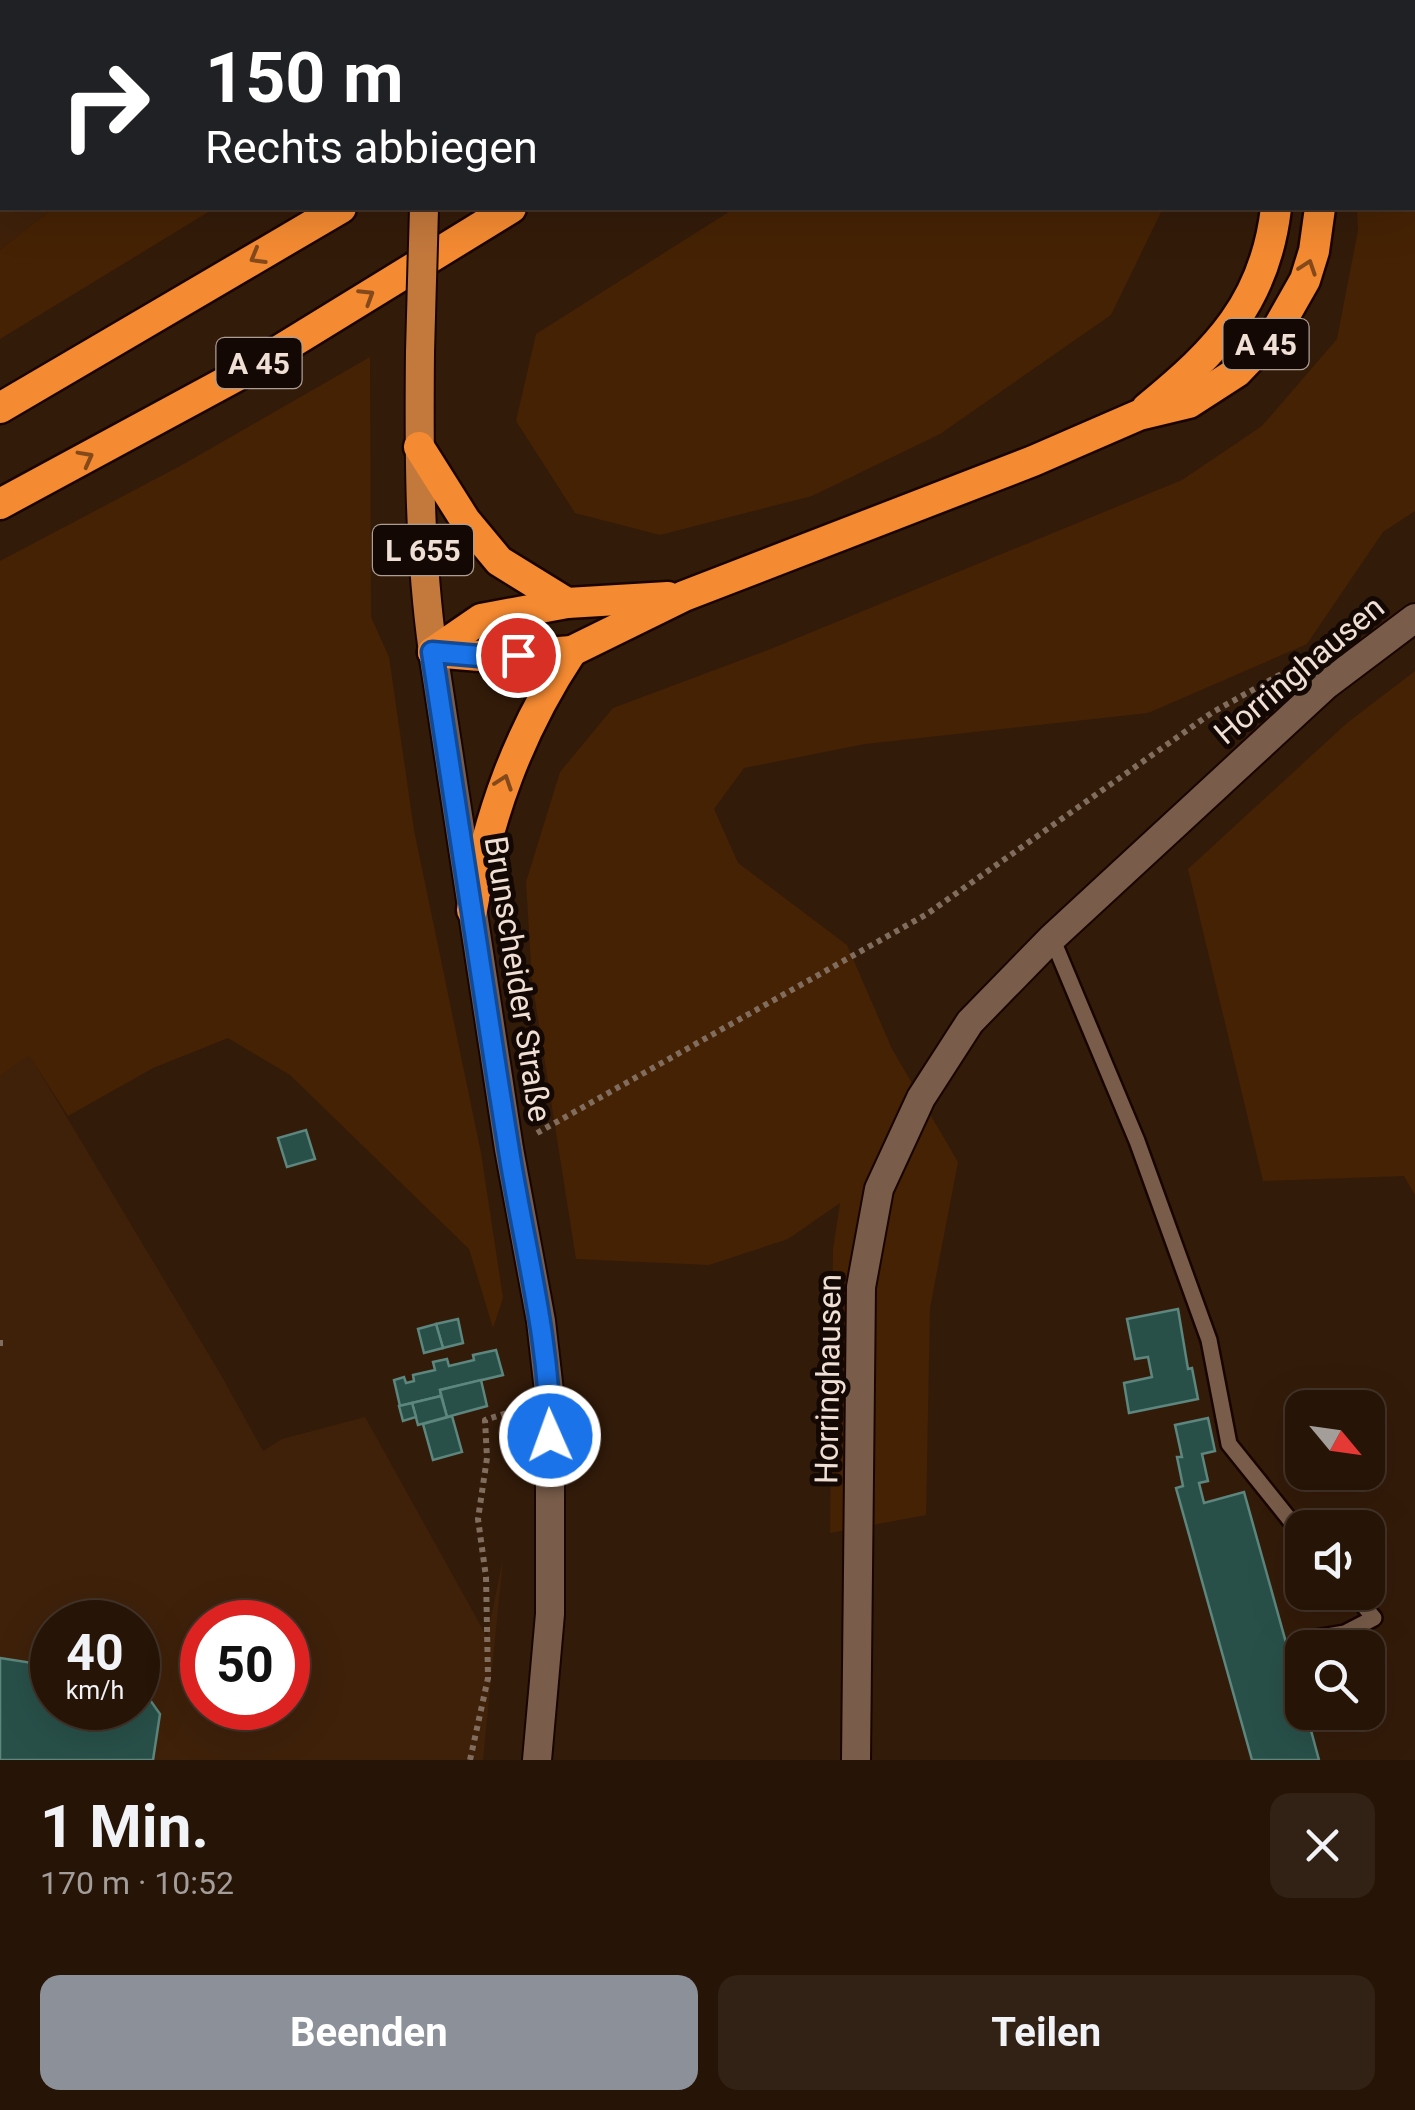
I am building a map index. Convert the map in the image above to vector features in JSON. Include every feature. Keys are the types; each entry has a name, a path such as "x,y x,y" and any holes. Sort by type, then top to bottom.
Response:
{"highway":[{"path":"0,408 339,210"},
{"name":"A 45","path":"0,504 244,372 508,210"},
{"name":"A 45","path":"1138,415 1212,353 1234,327 1265,265 1276,210"},
{"name":"A 45","path":"432,652 491,657 572,651 684,596 1033,461 1138,415 1188,403 1214,390 1258,353 1276,331 1305,280 1320,210"},
{"path":"419,447 465,520 499,560 566,603"},
{"name":"A 45","path":"432,652 481,619 566,603 684,596"},
{"path":"472,910 480,862 508,768 528,724 572,651"}],"main road":[{"name":"Brunscheider Straße","path":"424,210 419,447 424,584 432,652"}],"street":[{"name":"Horringhausen","path":"856,1760 861,1286 879,1189 921,1098 970,1022 1052,938 1326,685 1415,618"},
{"name":"Brunscheider Straße","path":"432,652 509,1148 541,1321 550,1400 550,1614 537,1760"}],"lane":[{"path":"1052,938 1138,1141 1209,1340 1229,1444 1285,1514"},
{"path":"1352,1630 1374,1618 1367,1610"}],"path":[{"path":"509,1148 927,914 1213,712 1314,655"},
{"path":"470,1760 488,1678 486,1577 478,1519 487,1458 485,1420 550,1400"}],"shaded area":[{"path":"0,210 50,210 0,250"},
{"path":"50,210 212,210 0,339 0,250"},
{"path":"732,210 1162,210 1111,315 940,434 812,496 660,535 575,513 516,421 536,334"},
{"path":"1357,210 1415,210 1415,511 1383,532 1307,644 1148,713 865,744 744,768 714,809 738,863 847,945 892,1049 958,1162 930,1308 926,1515 830,1533 833,1249 840,1203 788,1239 709,1265 576,1259 532,981 526,882 560,772 613,708 773,648 1182,480 1262,426 1337,339 1358,230"},
{"path":"370,357 371,617 389,657 414,830 481,1153 503,1298 493,1328 469,1249 290,1075 228,1038 153,1068 68,1116 29,1055 0,1076 0,561 182,465"},
{"path":"1415,671 1415,1195 1404,1176 1263,1181 1188,869 1347,723"},
{"path":"29,1054 263,1451 282,1439 365,1417 487,1637 503,1559 483,1760 0,1760 0,1076"}],"building":[{"path":"306,1130 315,1159 287,1167 278,1138"},
{"path":"1178,1309 1188,1369 1192,1368 1198,1399 1129,1413 1124,1383 1152,1377 1148,1357 1135,1359 1127,1319"},
{"path":"458,1319 463,1343 443,1348 436,1324"},
{"path":"436,1324 443,1348 424,1353 418,1329"},
{"path":"496,1350 503,1375 440,1390 441,1396 400,1406 394,1380 404,1377 406,1383 414,1381 413,1375 435,1370 433,1362 447,1359 449,1366"},
{"path":"481,1380 487,1406 447,1417 440,1390"},
{"path":"441,1396 447,1417 418,1425 412,1403"},
{"path":"412,1403 416,1417 403,1421 399,1406"},
{"path":"452,1416 462,1452 433,1460 423,1424"},
{"path":"1208,1418 1215,1451 1202,1454 1208,1481 1199,1483 1204,1503 1244,1492 1285,1639 1285,1730 1311,1730 1319,1760 1252,1760 1176,1488 1183,1486 1175,1425"},
{"path":"0,1658 30,1663 30,1730 158,1730 153,1760 0,1760"}],"route":[{"path":"518,655 432,652 514,1178 541,1321 550,1436"}]}
